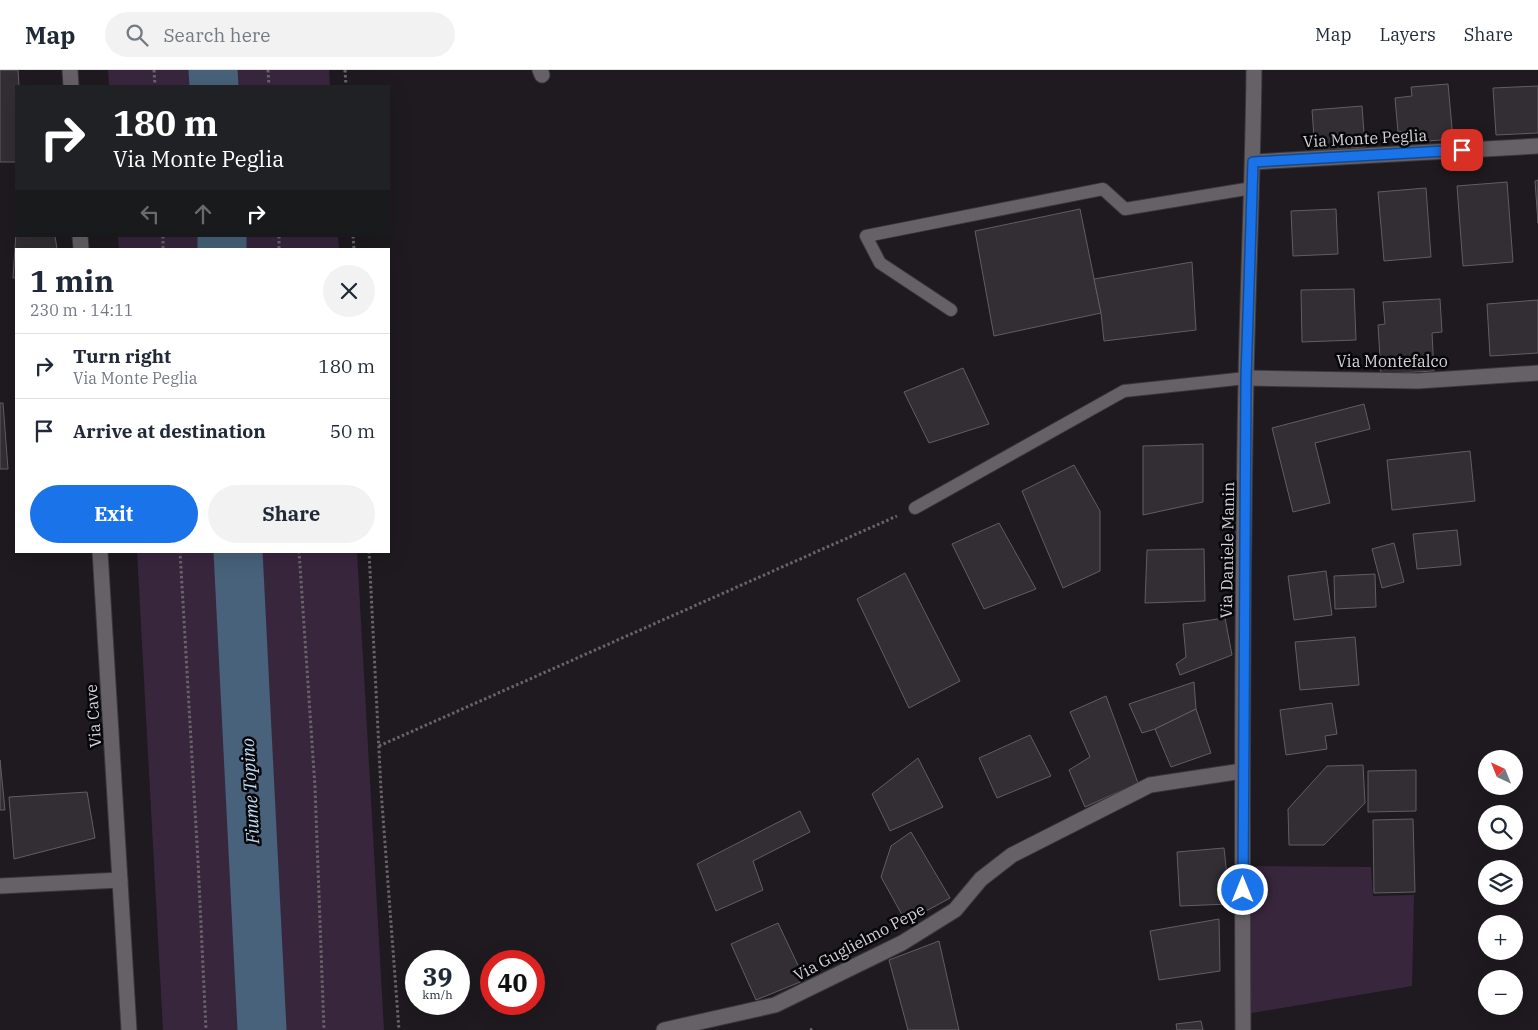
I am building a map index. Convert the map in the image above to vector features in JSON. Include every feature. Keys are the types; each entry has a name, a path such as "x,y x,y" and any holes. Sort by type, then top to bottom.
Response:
{"street":[{"path":"70,70 71,85"},
{"name":"Via Daniele Manin","path":"1243,1030 1242,771 1246,378 1254,70"},
{"name":"Via Monte Peglia","path":"1253,162 1538,146"},
{"name":"Via Montefalco","path":"1246,378 1418,381 1538,373"},
{"name":"Via Cave","path":"100,553 129,1030"},
{"name":"Via Guglielmo Pepe","path":"664,1030 775,1005 902,943 955,910 982,879 1012,855 1150,785 1242,771"},
{"path":"0,886 120,880"}],"lane":[{"path":"951,310 880,263 866,236 1103,189 1125,209 1252,188"},
{"path":"914,508 1124,390 1246,378"}],"path":[{"path":"154,70 155,85"},
{"path":"268,70 269,85"},
{"path":"345,70 346,85"},
{"path":"379,746 914,508"},
{"path":"180,553 206,1030"},
{"path":"299,553 314,787 324,1030"},
{"path":"369,553 379,746 398,1030"}],"shaded area":[{"path":"108,70 329,70 330,85 109,85"},
{"path":"118,237 338,237 339,248 119,248"},
{"path":"137,553 357,553 384,1030 163,1030"},
{"path":"1245,866 1371,867 1373,896 1414,895 1412,986 1246,1014"}],"building":[{"path":"0,70 18,70 19,85 15,85 15,162 0,162"},
{"path":"1448,84 1453,139 1416,142 1415,130 1398,132 1395,98 1412,96 1411,87"},
{"path":"1538,86 1538,133 1496,135 1493,88"},
{"path":"1362,106 1365,147 1315,151 1312,110"},
{"path":"1538,180 1538,223 1535,181"},
{"path":"1507,182 1513,262 1463,266 1457,186"},
{"path":"1426,188 1431,257 1384,261 1378,192"},
{"path":"1080,209 1101,313 994,336 975,231"},
{"path":"1336,209 1338,254 1293,256 1291,211"},
{"path":"16,237 55,237 57,248 15,248"},
{"path":"15,248 15,278 13,278"},
{"path":"1192,262 1196,330 1104,341 1094,279"},
{"path":"1354,289 1356,340 1302,342 1301,290"},
{"path":"1440,299 1442,332 1432,333 1434,371 1381,374 1378,325 1385,324 1383,302"},
{"path":"1538,300 1538,353 1490,356 1487,304"},
{"path":"963,368 989,424 929,443 904,392"},
{"path":"0,403 3,403 8,469 0,469"},
{"path":"1364,404 1370,429 1315,443 1330,503 1293,512 1272,428"},
{"path":"1203,444 1203,502 1143,515 1143,446"},
{"path":"1470,451 1475,501 1392,510 1387,460"},
{"path":"1074,465 1100,511 1100,571 1063,588 1022,491"},
{"path":"999,523 1036,589 984,609 952,544"},
{"path":"1457,530 1461,565 1417,569 1413,534"},
{"path":"1394,543 1404,582 1382,588 1372,549"},
{"path":"1204,549 1205,601 1145,603 1147,550"},
{"path":"1326,571 1332,615 1294,620 1288,576"},
{"path":"905,573 960,681 909,708 857,599"},
{"path":"1375,574 1376,607 1335,609 1334,576"},
{"path":"1225,618 1232,655 1180,675 1176,664 1186,657 1183,624"},
{"path":"1355,637 1359,685 1300,690 1295,642"},
{"path":"1194,682 1196,709 1155,729 1142,733 1129,704"},
{"path":"1106,696 1138,783 1085,807 1069,770 1090,757 1070,712"},
{"path":"1332,703 1337,734 1325,736 1327,749 1286,755 1280,710"},
{"path":"1196,709 1211,753 1171,767 1155,729"},
{"path":"1030,735 1051,776 997,798 979,758"},
{"path":"918,758 943,807 890,831 872,794"},
{"path":"0,760 5,810 0,810"},
{"path":"1363,765 1365,803 1324,845 1289,845 1288,809 1327,766"},
{"path":"1416,770 1416,811 1368,812 1368,771"},
{"path":"87,792 95,838 14,859 9,797"},
{"path":"800,811 810,832 753,861 763,890 716,911 697,864"},
{"path":"1413,819 1415,892 1374,893 1373,820"},
{"path":"911,832 950,898 906,922 881,877 891,846"},
{"path":"1224,848 1230,904 1180,906 1177,852"},
{"path":"1219,919 1220,971 1159,980 1150,931"},
{"path":"778,923 805,980 756,1000 731,944"},
{"path":"939,941 959,1030 908,1030 889,960"},
{"path":"1201,1021 1203,1030 1177,1030 1176,1024"}],"waterway":[{"name":"Fiume Topino","path":"213,70 214,85"},
{"name":"Fiume Topino","path":"222,237 222,248"},
{"name":"Fiume Topino","path":"238,553 262,1030"}],"route":[{"path":"1243,890 1242,751 1246,378 1253,162 1462,150"}]}
